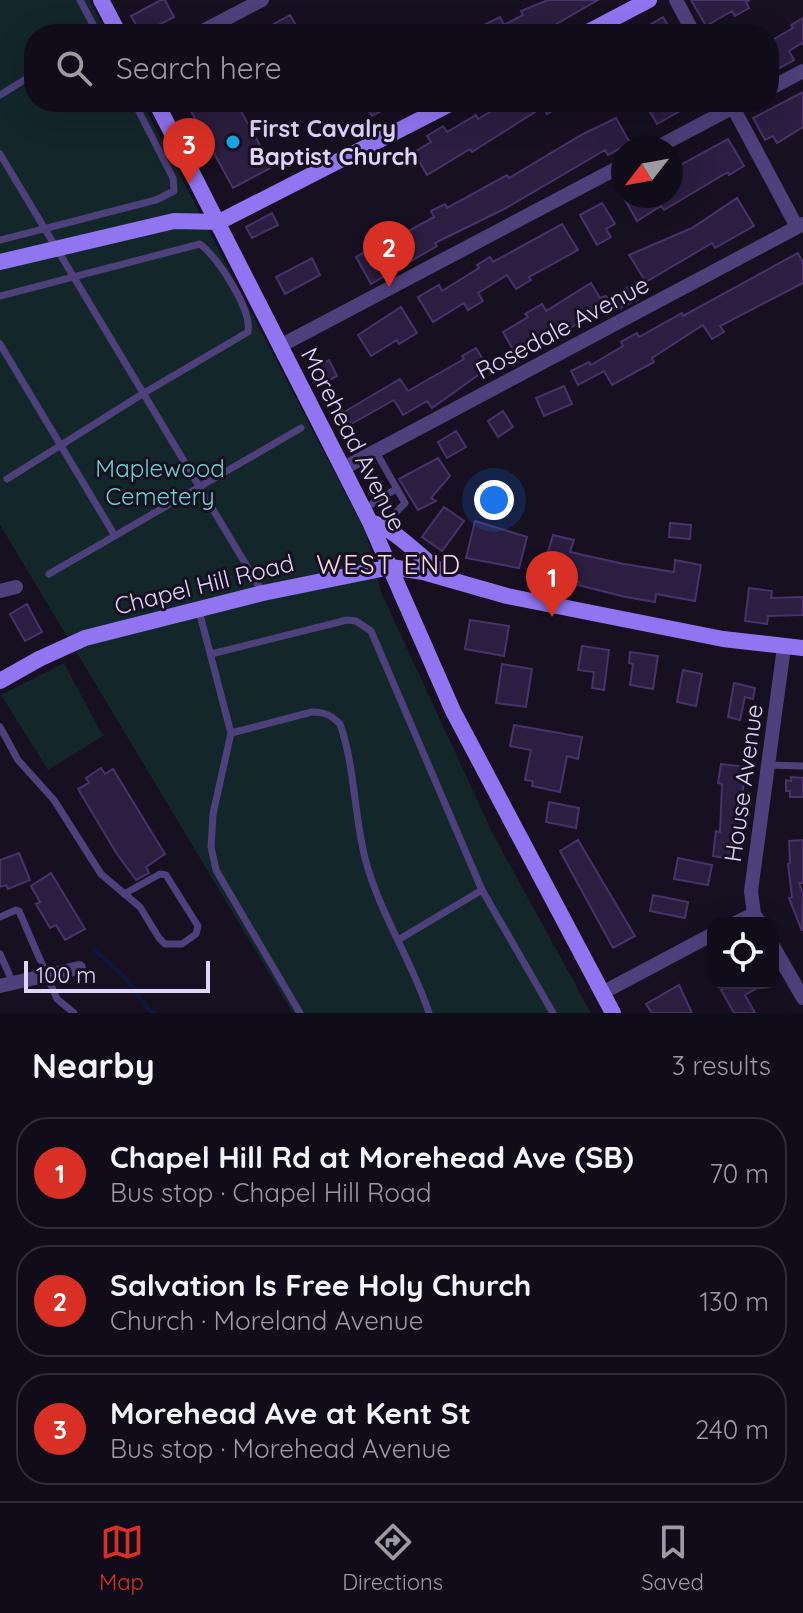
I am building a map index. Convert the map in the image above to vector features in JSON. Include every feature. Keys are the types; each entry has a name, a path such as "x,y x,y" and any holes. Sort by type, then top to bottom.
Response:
{"street":[{"path":"101,0 114,24"},
{"path":"216,24 262,0"},
{"path":"603,24 649,0"},
{"path":"676,0 689,24"},
{"path":"779,84 803,71"},
{"name":"Morehead Avenue","path":"161,112 342,469 373,519 415,629 453,711 613,1013"},
{"path":"0,262 174,221 219,222 434,112"},
{"path":"678,136 721,112"},
{"path":"739,112 800,225"},
{"path":"280,346 611,171"},
{"name":"Rosedale Avenue","path":"342,469 800,225"},
{"path":"373,519 423,560 459,584"},
{"name":"Chapel Hill Road","path":"0,681 85,638 263,593 391,567 416,570 507,596 723,639 803,648"},
{"path":"0,591 16,587"},
{"name":"House Avenue","path":"757,917 751,891 784,647"},
{"path":"602,993 707,937"},
{"path":"779,956 803,998"},
{"path":"6,984 79,968"}],"lane":[{"path":"80,0 93,24"},
{"path":"0,95 24,80"},
{"path":"0,240 156,200 174,191 173,178 139,112"},
{"path":"0,154 263,593"},
{"path":"0,296 200,244 211,252 250,323 248,332 7,479"},
{"path":"0,344 115,536"},
{"path":"49,574 301,428"},
{"path":"373,519 405,503 376,452"},
{"path":"373,519 396,489"},
{"path":"198,609 231,733 213,814 212,858 216,870 300,1013"},
{"path":"211,654 347,620 364,624 376,639 482,890 553,1013"},
{"path":"231,733 312,712 323,712 340,724 366,858 385,913 429,1013"},
{"path":"0,727 18,760 54,800 101,874 124,894 140,907 159,938 165,944 182,944 196,934 198,926 166,875 160,874 124,894"},
{"path":"768,765 803,766"},
{"path":"398,940 482,890"},
{"path":"0,917 19,911 57,999 74,1013"},
{"path":"0,954 6,984"}],"green space":[{"name":"Maplewood Cemetery","path":"0,0 90,0 102,24 24,24 24,112 147,112 366,533 381,592 493,834 591,1013 293,1013 0,525"},
{"path":"64,663 103,736 48,770 1,695"}],"building":[{"path":"165,0 174,17 160,24 135,24 131,16"},
{"path":"548,0 598,0 556,24 506,24 523,15 521,11"},
{"path":"691,0 750,0 746,2 749,8 735,16 732,11 705,24"},
{"path":"290,15 295,24 274,24"},
{"path":"500,17 504,24 486,24"},
{"path":"663,17 667,24 651,24"},
{"path":"803,18 803,45 789,51 794,60 779,68 779,36 793,28 791,25"},
{"path":"803,92 803,127 777,143 773,136 765,140 753,118 765,112 779,112 779,104"},
{"name":"First Cavalry Baptist Church","path":"191,112 242,112 272,167 233,188"},
{"path":"490,112 535,112 472,152 470,149 427,175 414,152 431,142 427,136 443,126 447,132 476,115 478,119"},
{"path":"650,112 678,112 657,124"},
{"path":"616,118 626,136 611,136 611,153 608,155 605,150 506,208 435,243 437,246 371,284 356,257 378,241 393,232 396,238 434,217 431,211 445,204 447,208 507,175 509,178"},
{"path":"728,139 744,166 683,199 683,163"},
{"path":"737,198 754,226 715,248 712,243 646,282 629,255 692,228"},
{"path":"602,203 615,224 606,229 611,237 597,245 580,215"},
{"path":"630,208 658,208 637,221"},
{"path":"272,213 278,225 252,238 246,227"},
{"path":"562,224 578,250 529,277 531,280 516,289 507,275 478,293 483,301 468,310 464,303 433,322 418,297 439,285 442,291 479,268 477,265 490,257 493,262"},
{"path":"798,253 803,263 803,283 720,326 724,332 712,339 703,325 652,358 654,362 612,385 604,371 578,385 571,371 589,362 591,365 623,346 621,342 637,333 639,337 682,313 683,316"},
{"path":"312,258 320,275 285,294 276,277"},
{"path":"591,283 600,298 606,296 611,304 565,331 563,326 515,353 503,332 542,304 546,311"},
{"path":"630,286 637,300 618,309 612,297"},
{"path":"401,307 417,333 399,344 397,340 371,356 358,335"},
{"path":"476,348 488,368 432,408 427,401 403,415 394,400 351,424 344,412 400,379 408,391 464,359 462,356"},
{"path":"329,360 337,376 326,382 318,366"},
{"path":"564,386 572,404 544,416 536,398"},
{"path":"503,411 513,427 498,437 488,421"},
{"path":"456,431 466,447 447,458 438,442"},
{"path":"438,458 450,476 431,498 436,501 418,510 399,479"},
{"path":"444,507 464,521 442,551 422,537"},
{"path":"475,521 527,537 519,568 466,558"},
{"path":"670,523 691,525 690,539 669,537"},
{"path":"553,535 574,540 570,552 624,564 674,572 675,560 701,565 695,601 656,594 655,602 626,597 542,572"},
{"path":"749,588 772,591 771,598 803,597 803,615 768,616 767,624 745,621"},
{"path":"27,604 42,632 25,641 10,614"},
{"path":"470,620 509,626 504,656 465,649"},
{"path":"582,646 609,650 604,690 592,688 594,672 578,670"},
{"path":"630,652 658,656 653,689 630,685 633,664 629,663"},
{"path":"502,664 532,669 526,707 496,703"},
{"path":"683,670 702,674 696,706 677,702"},
{"path":"734,683 755,688 753,699 745,697 740,720 728,717"},
{"path":"514,725 582,737 578,759 567,756 560,792 532,786 533,781 525,780 531,750 510,746"},
{"path":"721,764 746,767 742,797 746,798 745,826 734,826 729,859 713,856 716,831 720,832 722,784 718,783"},
{"path":"101,768 105,774 113,769 165,854 146,867 149,873 136,880 78,789 89,783 86,778"},
{"path":"791,777 803,778 803,797 790,797 790,791 786,791 786,780 791,781"},
{"path":"549,802 579,808 576,828 546,822"},
{"path":"578,840 635,936 613,948 560,851"},
{"path":"803,840 803,883 799,883 803,894 802,931 789,898 792,897 788,864 789,841"},
{"path":"19,853 30,880 8,889 6,885 0,887 0,860"},
{"path":"678,858 712,865 708,885 674,879"},
{"path":"51,873 85,929 65,940 56,925 50,928 36,904 40,902 31,886"},
{"path":"653,895 688,902 685,918 650,911"},
{"path":"679,985 692,1013 652,1013 646,1004"},
{"path":"756,989 745,995 755,1013 734,1013 721,990"}],"waterway":[{"path":"93,949 124,976 149,1010 155,1013"}],"place":[{"name":"First Cavalry Baptist Church","path":"233,142"},
{"name":"Morehead Ave at Kent St","path":"189,184"},
{"name":"Salvation Is Free Holy Church","path":"389,287"},
{"name":"Chapel Hill Rd at Morehead Ave (SB)","path":"552,617"}],"district":[{"name":"WEST END","path":"389,564"}]}
